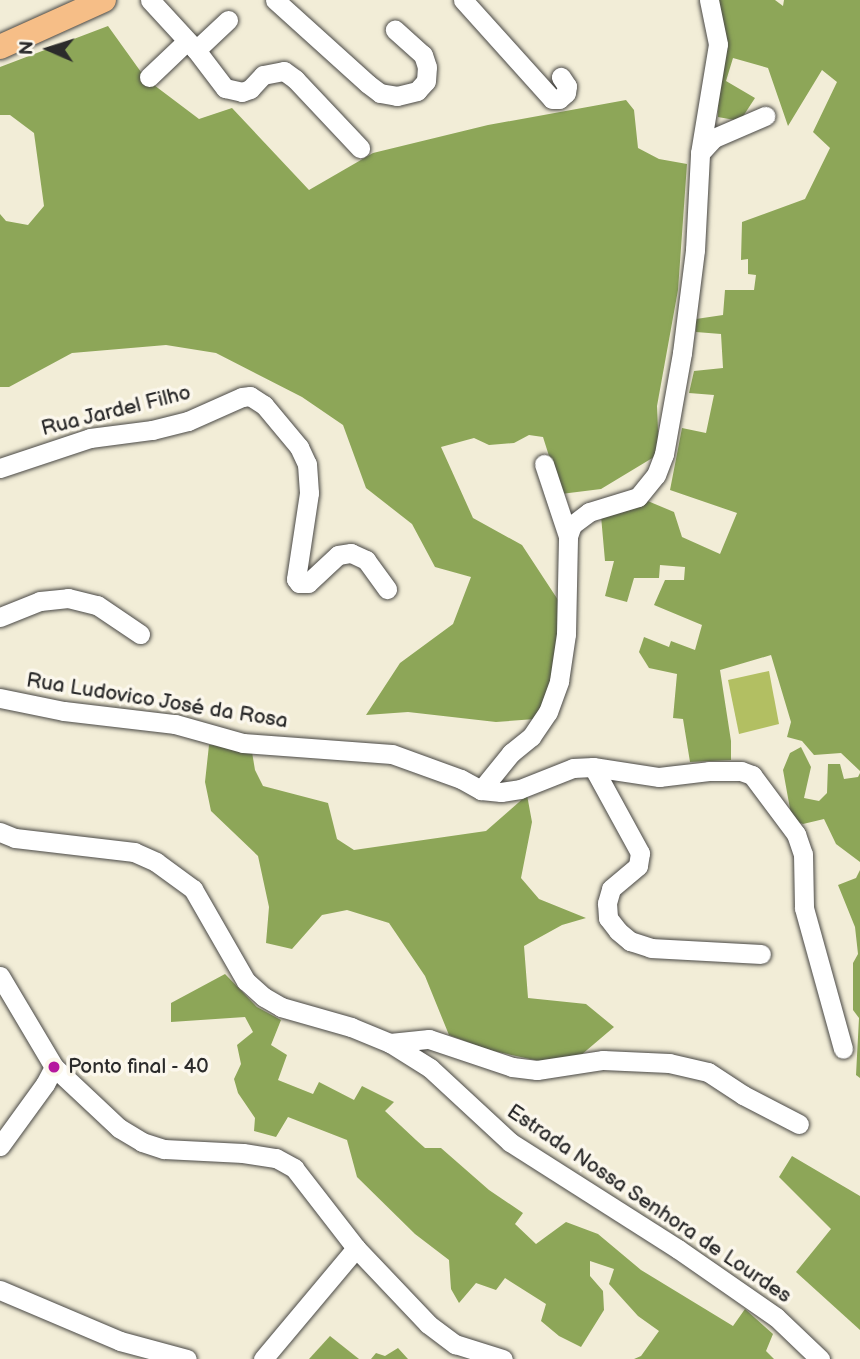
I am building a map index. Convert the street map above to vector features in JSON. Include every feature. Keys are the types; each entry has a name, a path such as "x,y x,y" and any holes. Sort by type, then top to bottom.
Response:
{"main road":[{"path":"0,47 97,2"}],"street":[{"path":"150,0 225,88 234,92 250,89 263,75 284,71 295,79 360,148"},
{"path":"275,0 368,84 380,93 397,96 418,91 426,81 427,67 423,55 395,30"},
{"path":"463,0 552,99 559,99 566,93 567,86 561,77"},
{"path":"568,536 579,517 638,497 648,489 664,454 682,353 695,250 700,153 718,44 709,0"},
{"path":"149,77 228,20"},
{"path":"700,153 721,134 765,116"},
{"name":"Rua Jardel Filho","path":"0,468 90,438 152,430 188,421 250,396 264,405 299,447 307,464 309,493 296,579 299,583 308,583 338,555 351,553 366,560 387,589"},
{"path":"481,790 511,753 531,737 548,712 559,681 566,634 568,536 544,464"},
{"path":"0,617 40,601 68,598 97,605 140,634"},
{"name":"Rua Ludovico José da Rosa","path":"0,698 64,711 154,720 243,743 392,754 461,779 481,790 501,792 520,789 573,768 593,767 659,777 709,771 741,771 760,782 777,812 796,834 803,854 804,908 843,1049"},
{"path":"593,767 640,853 638,866 611,889 607,903 608,918 618,931 630,941 651,948 761,954"},
{"name":"Estrada Nossa Senhora de Lourdes","path":"0,832 15,838 134,852 156,862 193,889 246,981 264,997 281,1007 351,1027 390,1043 430,1068 510,1142 700,1264 797,1333 820,1359"},
{"path":"0,976 54,1067 100,1112 142,1142 164,1149 243,1153 276,1158 293,1168 356,1248 442,1336 455,1344 503,1359"},
{"path":"390,1043 429,1039 512,1067 537,1070 603,1060 679,1065 708,1072 743,1096 799,1124"},
{"path":"0,1146 40,1092 54,1067"},
{"path":"263,1359 356,1248"},
{"path":"0,1290 120,1341 187,1359"}],"green space":[{"path":"713,0 775,0 783,6 784,0 860,0 860,771 841,753 814,755 802,741 787,737 791,722 771,655 720,670 731,741 731,760 690,762 683,719 673,718 677,674 649,668 639,652 644,637 669,647 671,641 695,650 702,625 654,605 665,580 684,580 685,567 660,565 659,578 634,578 627,602 605,596 614,561 605,561 601,516 643,499 674,512 682,537 720,554 737,513 670,490 682,428 706,433 714,395 689,393 694,371 723,368 721,334 696,332 696,319 723,315 725,290 754,290 756,275 748,274 748,259 741,260 742,222 805,199 830,148 813,132 837,82 822,70 788,126 768,68 733,58 726,81 755,98 740,121 718,117 719,58"},
{"path":"108,26 146,79 199,119 232,108 309,190 373,153 488,125 626,100 634,110 638,148 659,159 687,164 678,290 657,406 659,454 601,489 561,494 543,437 529,435 514,443 489,445 474,438 441,447 473,518 522,545 562,606 560,673 535,719 496,722 408,712 366,715 400,663 453,624 471,577 435,567 412,524 366,488 343,425 302,397 216,353 166,345 72,353 9,387 0,387 0,214 6,221 28,225 44,206 34,133 10,115 0,115 0,67"},
{"path":"769,671 779,724 739,734 728,680"},
{"path":"209,745 251,746 255,770 263,786 328,803 337,839 354,850 486,831 527,795 532,822 521,878 539,899 586,918 562,925 524,946 528,998 586,1004 614,1027 567,1067 489,1050 449,1035 425,976 389,923 347,910 322,915 292,949 266,943 269,907 258,856 211,811 205,782"},
{"path":"801,747 811,767 804,798 819,801 827,793 828,764 840,764 844,779 858,777 860,773 860,862 836,844 824,819 803,824 792,820 783,770 790,753"},
{"path":"860,870 860,1078 856,1075 859,1018 853,1010 853,963 858,954 855,927 838,885 856,878"},
{"path":"225,974 257,1007 281,1020 271,1045 287,1055 278,1080 313,1094 319,1082 354,1100 362,1086 394,1102 385,1111 425,1148 441,1148 489,1190 523,1213 515,1224 536,1244 566,1222 598,1234 641,1270 733,1326 745,1309 773,1334 766,1351 774,1359 634,1359 641,1356 659,1331 638,1316 609,1284 614,1269 590,1261 590,1276 603,1291 604,1310 581,1347 559,1336 541,1321 546,1304 505,1278 496,1290 476,1283 459,1303 451,1289 449,1260 415,1234 357,1177 347,1140 288,1117 276,1137 254,1131 255,1118 238,1093 234,1079 241,1064 237,1045 253,1032 245,1017 171,1022 171,1003"},
{"path":"792,1156 860,1196 860,1330 796,1272 831,1229 779,1177"},
{"path":"330,1336 359,1359 309,1359"},
{"path":"398,1348 408,1359 371,1359 376,1353 385,1356"}],"place":[{"name":"Ponto final - 40","path":"54,1067"}]}
